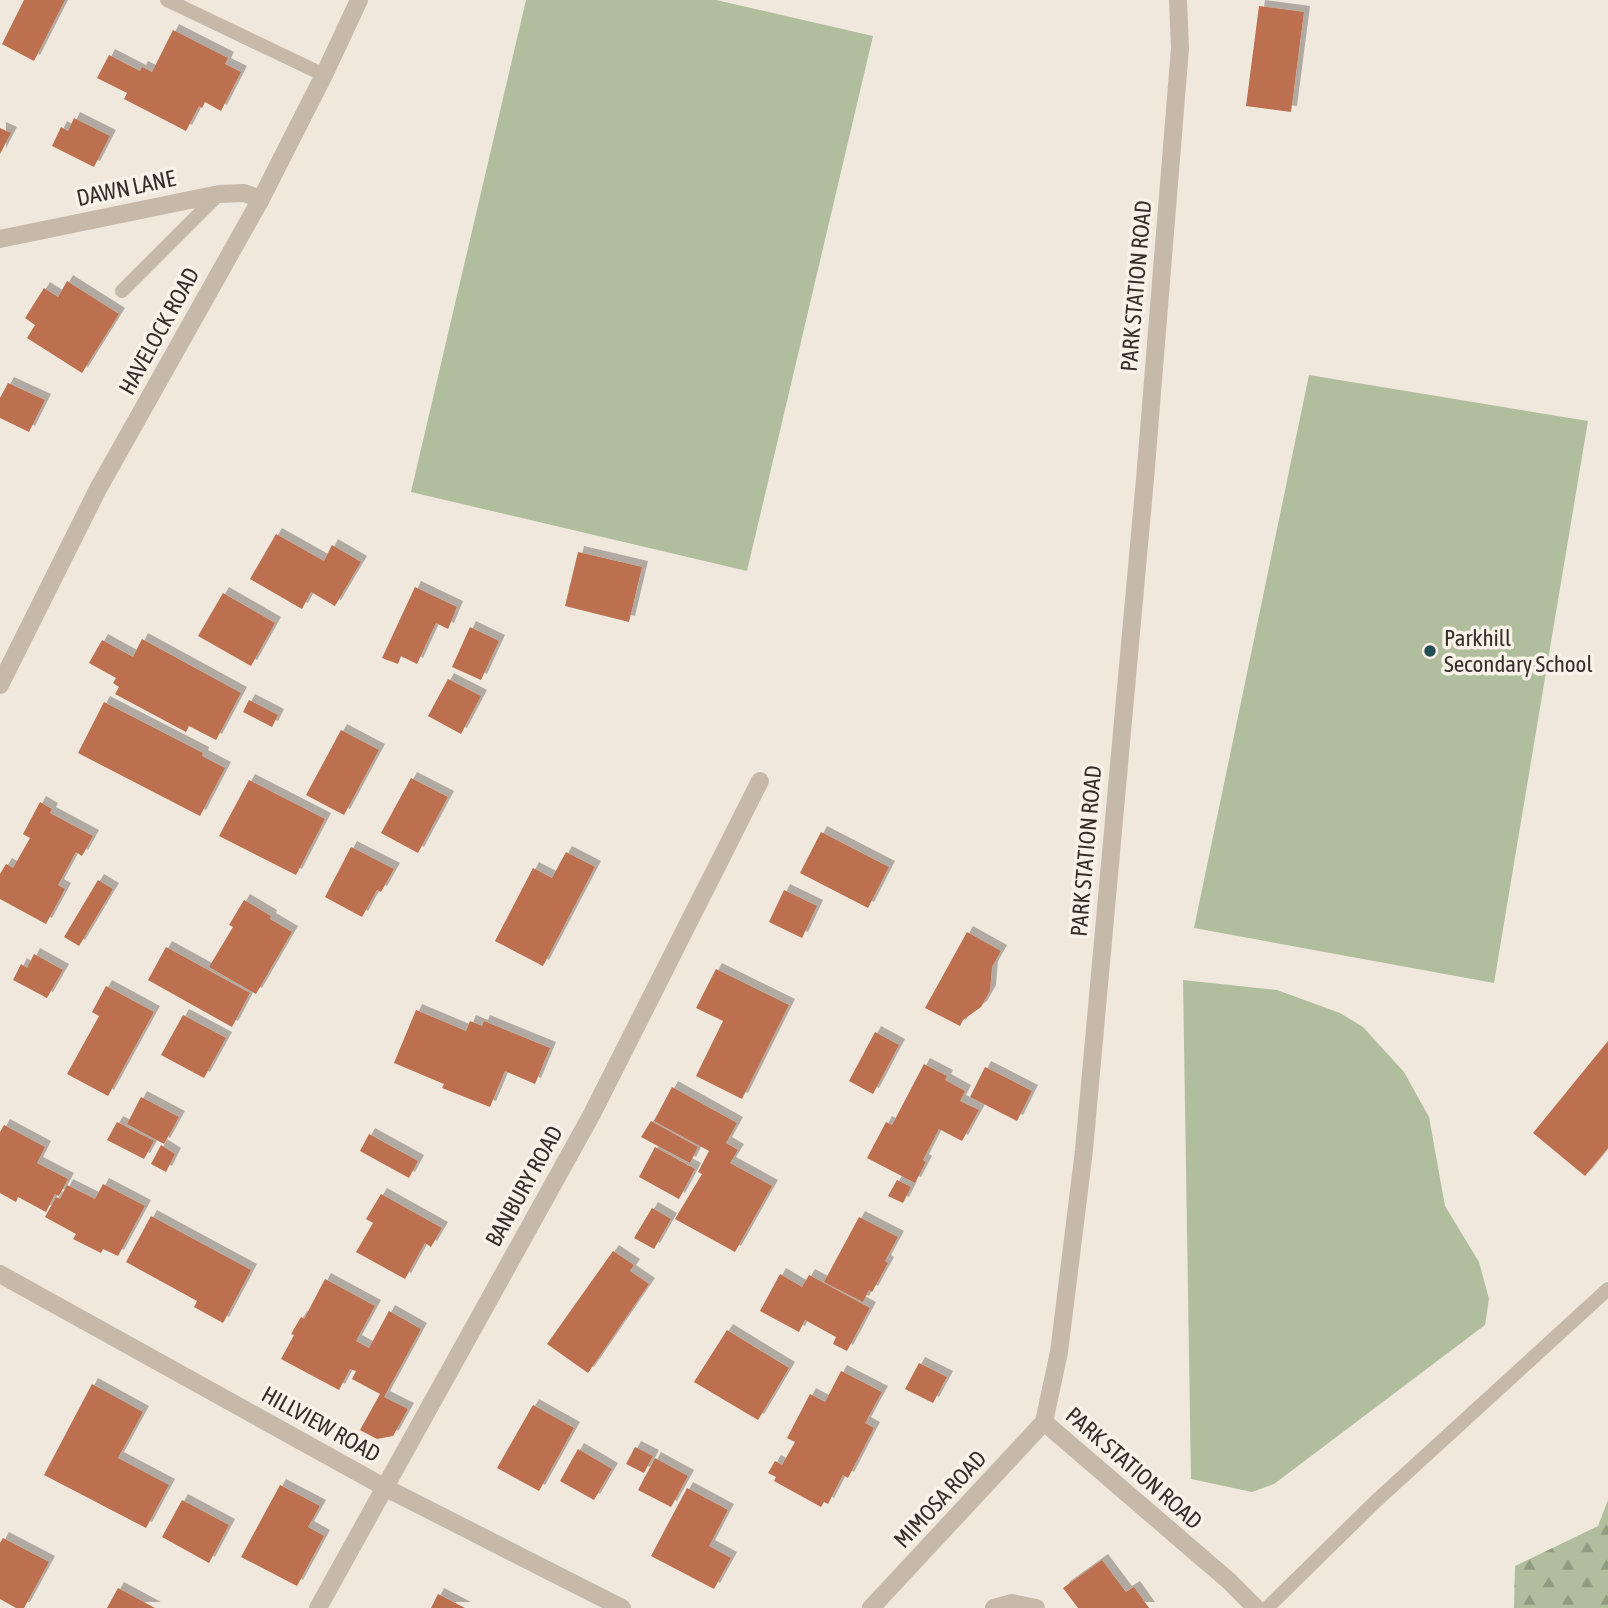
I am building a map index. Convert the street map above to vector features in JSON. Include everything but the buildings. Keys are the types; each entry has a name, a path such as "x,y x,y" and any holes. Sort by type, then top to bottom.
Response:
{"street":[{"name":"HAVELOCK ROAD","path":"0,685 98,489 261,199 359,0"},
{"name":"PARK STATION ROAD","path":"1178,0 1180,48 1145,479 1084,1150 1059,1352 1044,1422 1256,1608"},
{"name":"DAWN LANE","path":"0,239 219,194 244,193 261,199"},
{"name":"BANBURY ROAD","path":"318,1608 592,1114 760,781"},
{"name":"HILLVIEW ROAD","path":"0,1274 384,1487 622,1608"},
{"name":"MIMOSA ROAD","path":"871,1608 1044,1422"},
{"path":"994,1608 1012,1603 1036,1608"}],"lane":[{"path":"167,0 324,75"},
{"path":"122,291 219,194"},
{"path":"1267,1608 1376,1501 1608,1289"}],"green space":[{"path":"526,0 716,0 873,36 747,571 411,492"},
{"path":"1309,375 1588,421 1494,983 1194,928"},
{"path":"1183,980 1277,990 1340,1013 1363,1027 1404,1072 1429,1117 1445,1206 1479,1262 1489,1299 1485,1325 1274,1484 1252,1492 1191,1479"},
{"path":"1608,1500 1608,1608 1514,1608 1515,1566 1598,1526"}],"place":[{"name":"Parkhill Secondary School","path":"1430,651"}]}
